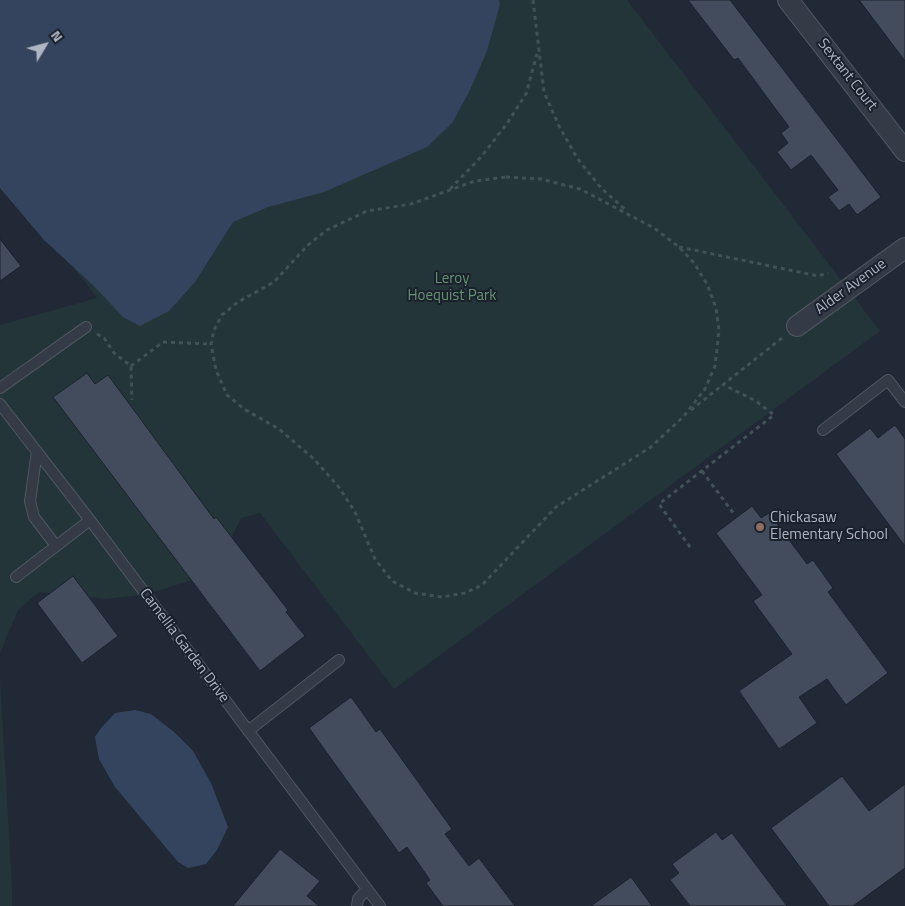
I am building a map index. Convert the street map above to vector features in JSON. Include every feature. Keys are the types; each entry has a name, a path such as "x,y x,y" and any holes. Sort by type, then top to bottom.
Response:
{"street":[{"name":"Sextant Court","path":"788,0 905,151"},
{"name":"Alder Avenue","path":"797,326 905,248"}],"lane":[{"path":"0,388 86,327"},
{"path":"823,430 888,380 905,402"},
{"name":"Camellia Garden Drive","path":"0,404 90,520 380,906"},
{"path":"37,451 30,501 34,517 56,546"},
{"path":"16,577 90,520"},
{"path":"248,731 340,660"},
{"path":"357,906 358,900 367,889"}],"path":[{"path":"534,0 537,16 538,51 544,92 559,126 577,158 601,188 631,214"},
{"path":"448,191 476,164 508,122 526,94 538,51"},
{"path":"684,416 705,389 715,366 719,330 716,308 707,284 694,264 679,247 654,228 631,214 580,189 541,179 506,177 475,181 411,204 367,212 327,230 308,245 291,267 274,282 238,302 222,315 214,330 211,344 216,370 227,394 244,409 279,429 314,459 338,486 355,512 375,559 392,581 415,593 442,597 465,593 482,585 556,507 651,447 722,384 797,326"},
{"path":"679,247 818,276 828,273"},
{"path":"86,327 104,338 114,353 131,366"},
{"path":"131,366 163,342 211,344"},
{"path":"131,366 132,400"},
{"path":"690,547 659,504 774,415 756,401 722,384"},
{"path":"702,471 734,514"}],"green space":[{"name":"Leroy Hoequist Park","path":"0,0 627,0 880,331 394,689 260,513 241,518 222,557 192,580 148,594 106,599 39,592 18,610 0,653 0,325 97,298 0,170"},
{"path":"0,680 12,886 12,906 0,906"}],"water":[{"path":"0,0 499,0 500,4 487,51 469,92 452,123 427,147 324,192 268,207 233,222 195,282 169,311 140,326 123,317 94,286 44,240 0,188"},
{"path":"135,710 151,714 174,732 193,751 211,783 228,827 217,850 206,864 188,868 178,862 115,787 99,759 95,737 101,728 115,713"}],"building":[{"path":"688,0 730,0 881,197 857,215 849,204 839,211 828,197 838,190 811,155 791,170 777,152 788,143 781,133 789,127 738,58 734,60"},
{"path":"859,0 905,0 905,61"},
{"path":"0,239 21,266 0,281"},
{"path":"87,373 95,384 108,375 214,519 216,517 288,610 286,612 305,636 260,671 53,397"},
{"path":"895,425 905,439 905,546 836,454 870,428 878,438"},
{"path":"752,506 761,518 769,513 807,564 813,560 833,588 828,592 888,673 846,705 827,679 799,697 817,723 779,749 739,691 792,654 753,601 762,595 716,533"},
{"path":"73,576 118,636 82,663 37,603"},
{"path":"351,697 376,732 380,729 452,829 445,834 469,866 479,858 515,906 443,906 426,883 430,880 407,847 399,853 309,728"},
{"path":"842,776 869,811 905,784 905,868 853,906 829,906 771,828"},
{"path":"716,832 722,840 732,833 787,906 690,906 670,880 679,873 672,864"},
{"path":"280,849 320,881 307,896 319,906 233,906"},
{"path":"631,877 652,906 591,906"}],"place":[{"name":"Chickasaw Elementary School","path":"760,527"}]}
